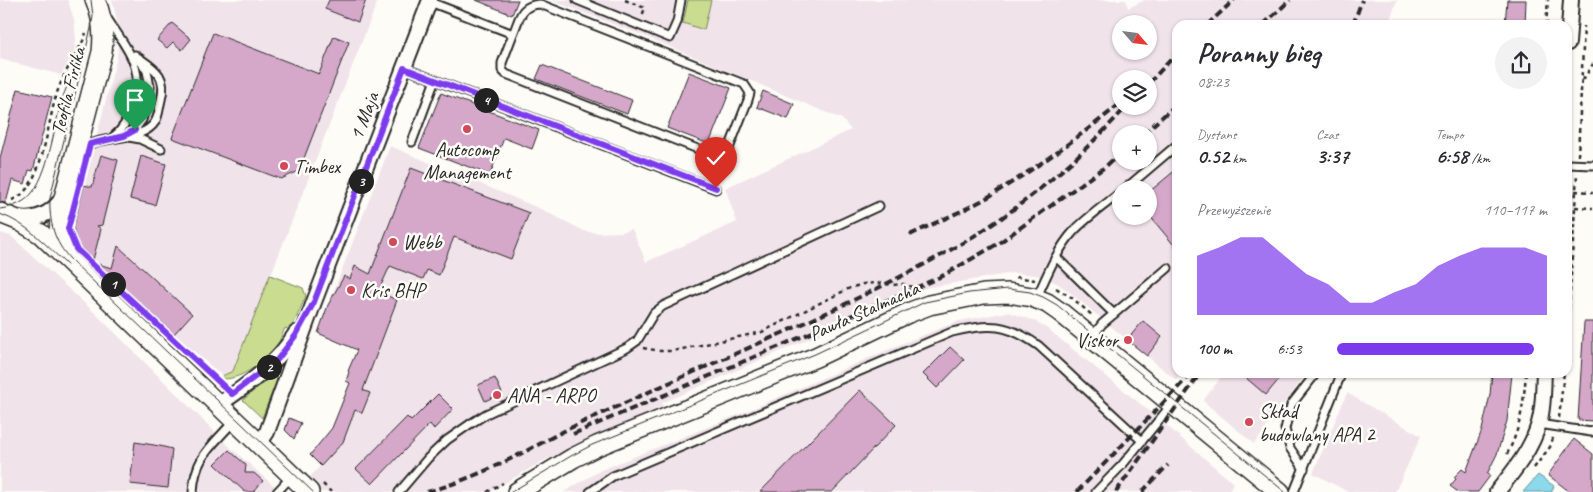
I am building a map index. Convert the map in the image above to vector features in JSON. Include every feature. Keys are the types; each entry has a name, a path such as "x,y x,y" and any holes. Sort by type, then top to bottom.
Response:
{"street":[{"name":"Teofila Firlika","path":"67,260 60,244 60,213 102,52 102,27 96,0"},
{"path":"1570,20 1571,0"},
{"name":"1 Maja","path":"258,444 267,432 314,302 430,1"},
{"name":"Teofila Firlika","path":"6,210 29,219 40,217 52,211 66,192"},
{"path":"6,210 35,230 309,492"},
{"name":"Pawła Stalmacha","path":"510,487 597,446 816,357 917,309 940,302 992,293 1040,291 1056,309 1097,331 1172,403 1280,492"},
{"name":"1 Maja","path":"218,404 277,360 293,340 314,302"},
{"path":"1497,492 1529,448 1539,424 1542,410 1544,378"}],"lane":[{"path":"96,0 134,64 137,83 129,118 118,133 108,139"},
{"path":"577,0 670,38 677,22 681,0"},
{"path":"430,1 513,34"},
{"path":"540,4 744,84 750,93 728,151 724,154 713,155 506,74 502,70 502,63 513,34 522,11 528,6 540,4"},
{"path":"122,41 146,69 150,87 142,120 133,131 124,136"},
{"path":"74,161 77,154 83,148 93,142 144,132 156,120 163,93 162,80 153,66 135,55"},
{"path":"404,68 716,188"},
{"path":"412,142 435,80"},
{"path":"124,136 140,139 161,149"},
{"path":"1136,180 1172,149"},
{"path":"1572,164 1593,164"},
{"path":"1040,291 1056,257 1072,234 1080,225 1112,199"},
{"path":"399,492 446,440 486,414 627,348 636,341 654,313 663,306 879,206"},
{"path":"1056,257 1114,314"},
{"path":"1097,331 1168,268"},
{"path":"590,492 613,476 952,332 982,326 997,326 1026,336 1142,441"},
{"path":"1304,468 1290,448 1285,429 1291,405 1312,378"},
{"path":"1294,492 1340,378"},
{"path":"1096,492 1123,464 1172,403"},
{"path":"193,492 196,468 202,456 235,421"},
{"path":"1539,424 1593,431"},
{"path":"277,492 292,476"}],"path":[{"path":"625,0 645,8 638,25"},
{"path":"1546,20 1548,0"},
{"path":"1572,257 1584,25"},
{"path":"6,210 25,192 34,178 58,91 86,32"},
{"path":"1582,82 1593,64"},
{"path":"1575,191 1593,192"},
{"path":"1575,207 1593,208"},
{"path":"1011,278 1018,276 1030,278 1040,291 1061,290 1071,297 1097,331"},
{"path":"627,348 641,347 673,351 762,332 850,288 863,284 903,284 922,289"},
{"path":"919,295 927,291"},
{"path":"1506,456 1512,446 1520,423 1526,378"},
{"path":"1558,423 1563,378"},
{"path":"487,492 510,487"}],"shaded area":[{"path":"0,0 68,0 74,20 76,40 74,52 61,75 0,59"},
{"path":"112,0 378,0 233,372 222,376 78,245 73,228 117,57 119,28"},
{"path":"551,0 1126,0 1128,8 1145,0 1397,0 1390,20 1172,20 1172,377 1057,283 1036,275 1013,273 925,288 662,403 663,406 541,462 490,492 321,492 307,480 343,442 382,340 324,316 390,146 543,210 584,231 599,233 622,232 632,229 646,262 737,222 725,188 851,130 842,119 644,36"},
{"path":"0,233 11,236 95,313 231,448 281,492 0,492"},
{"path":"1008,312 1033,320 1049,330 1159,419 1233,483 1228,492 564,492 601,470 740,414 901,344 959,321"},
{"name":"Skład budowlany APA 2","path":"1220,378 1303,378 1254,444 1203,401"},
{"path":"1347,393 1421,436 1395,492 1348,492 1313,473"}],"green space":[{"path":"688,0 711,0 704,30 683,23"},
{"path":"270,275 303,288 306,296 291,330 285,328 277,346 260,363 246,373 224,379 222,376 233,371"},
{"path":"272,375 276,376 277,380 262,418 243,400"}],"water":[{"path":"1538,475 1554,486 1551,492 1523,492"}],"building":[{"path":"329,0 366,0 358,22 325,9"},
{"path":"476,0 518,0 512,15"},
{"path":"1507,0 1526,0 1525,20 1505,20"},
{"path":"172,23 191,39 182,50 173,42 167,48 157,40"},
{"path":"213,33 319,74 334,36 349,42 299,171 281,179 172,138"},
{"path":"542,65 632,100 627,114 536,79"},
{"path":"689,72 731,88 709,144 667,128"},
{"path":"18,89 52,97 33,171 29,170 25,184 12,180 6,203 0,202 0,158"},
{"path":"763,91 794,104 788,119 757,107"},
{"name":"Autocomp Management","path":"441,93 539,130 532,149 504,138 490,175 419,148"},
{"path":"101,155 118,160 102,225 97,226 101,229 93,260 78,246 73,228 84,185 92,187"},
{"path":"141,156 166,164 155,205 130,199"},
{"path":"411,168 529,213 511,259 454,237 439,275 427,270 423,279 390,266 378,292 397,300 363,390 370,393 362,413 355,410 343,442 321,466 310,455 332,428 350,383 346,381 348,371 357,350 318,333 328,305 344,276 350,279 355,266 370,274"},
{"path":"1172,173 1172,243 1157,225 1157,185"},
{"path":"118,246 192,314 174,334 98,264 112,268"},
{"path":"1143,321 1162,337 1147,356 1127,340"},
{"path":"1584,322 1593,322 1593,421 1578,420"},
{"path":"950,347 964,360 937,388 923,374"},
{"path":"495,378 502,393 485,401 478,385"},
{"path":"1246,378 1280,378 1266,395"},
{"path":"1491,378 1511,378 1507,421 1497,454 1487,474 1490,476 1478,492 1458,492 1450,486 1456,479 1454,477 1462,469 1466,472 1482,430 1490,395"},
{"path":"860,390 896,425 832,492 760,492"},
{"path":"438,394 453,409 434,429 430,424 372,484 356,469 407,417 411,421"},
{"path":"289,418 301,423 294,439 285,430"},
{"path":"1574,439 1593,454 1593,492 1570,492 1548,475"},
{"path":"135,442 172,449 168,488 130,484"},
{"path":"229,450 246,465 245,473 254,473 263,481 253,492 245,492 215,464"}],"tram line":[{"path":"91,0 93,16 91,28 50,198 50,215 60,246 71,260 313,492"},
{"path":"0,209 13,206 25,200 33,192 39,181 49,155 63,98 78,64"},
{"path":"0,214 28,229 67,265"},
{"path":"511,492 592,445 815,354 925,302 969,293 1008,289 1030,292 1057,305 1285,492"}],"railway":[{"path":"1212,20 1234,0"},
{"path":"1268,20 1290,0"},
{"path":"1355,20 1362,0"},
{"path":"1157,74 1172,58"},
{"path":"1153,125 1172,108"},
{"path":"910,235 974,205 1019,178 1112,110"},
{"path":"427,492 461,481 493,467 583,422 853,300 944,254 986,228 1051,180 1083,152 1119,115"},
{"path":"573,434 942,276 999,243 1112,160"},
{"path":"1077,492 1187,378"},
{"path":"1116,492 1197,378"},
{"path":"1142,492 1168,465"}],"place":[{"name":"Autocomp Management","path":"467,129"},
{"name":"Timbex","path":"284,166"},
{"name":"Webb","path":"393,242"},
{"name":"Kris BHP","path":"351,290"},
{"name":"Viskor","path":"1128,340"},
{"name":"ANA - ARPO","path":"497,395"},
{"name":"Skład budowlany APA 2","path":"1249,422"}],"route":[{"path":"135,130 124,136 90,144 68,229 72,241 76,249 232,394 277,360 296,335 314,302 404,68 716,188"}]}
